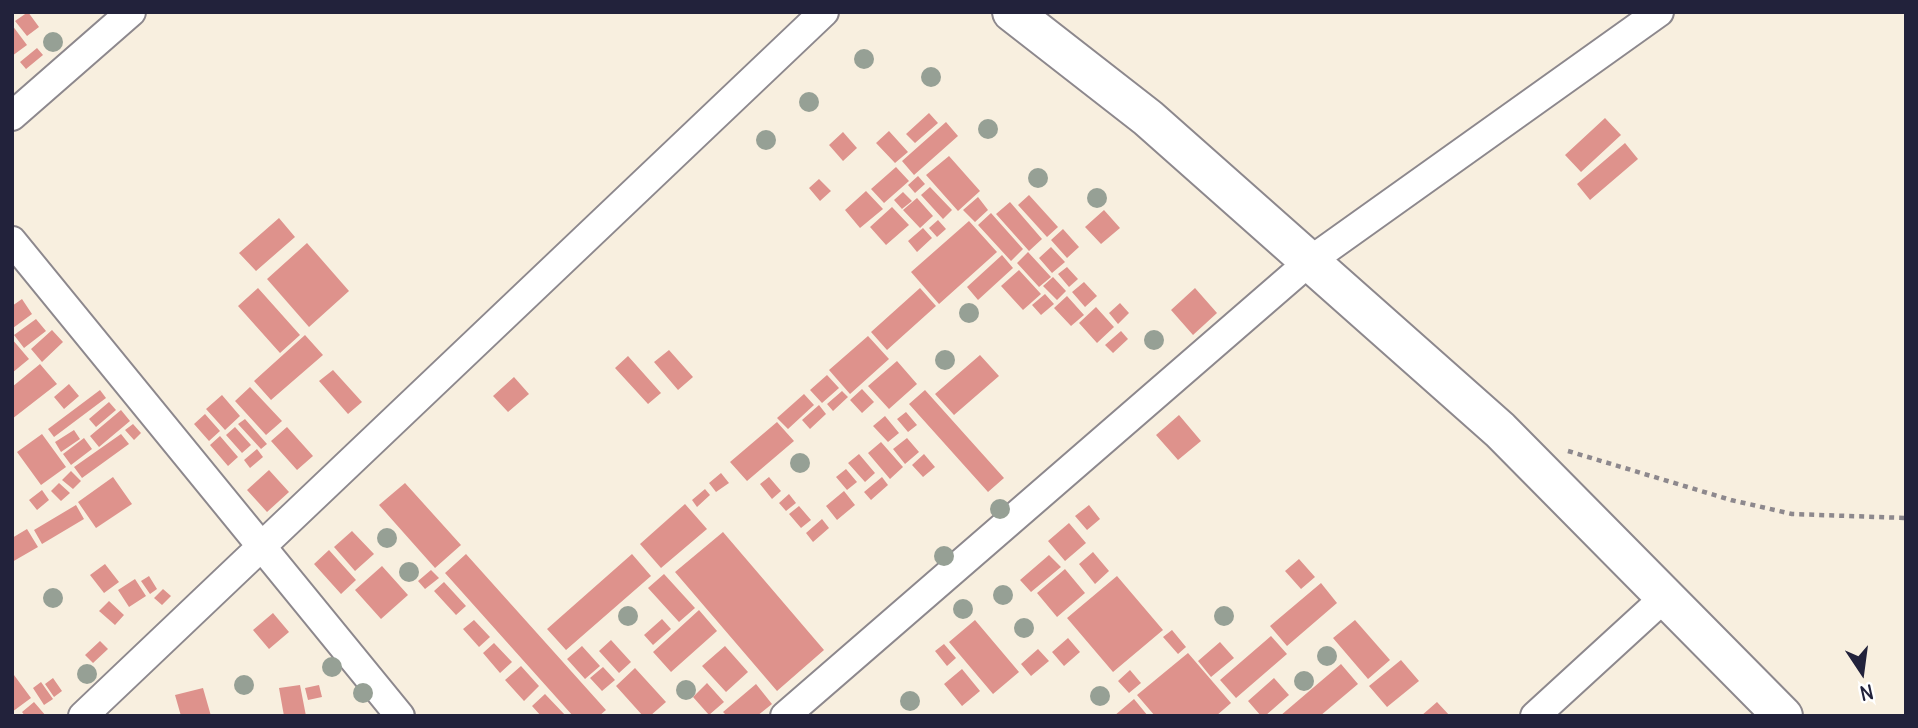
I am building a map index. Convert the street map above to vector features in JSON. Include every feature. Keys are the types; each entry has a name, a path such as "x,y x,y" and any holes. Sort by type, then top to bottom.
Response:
{"main road":[{"path":"1012,12 1148,118 1500,430 1783,716"}],"street":[{"path":"12,116 131,12"},
{"path":"83,716 824,12"},
{"path":"785,716 1310,261 1659,12"},
{"path":"12,241 400,716"},
{"path":"1535,716 1665,597"}],"path":[{"path":"1564,450 1731,500 1792,514 1906,518"}],"building":[{"path":"28,12 39,27 27,36 15,21"},
{"path":"12,25 27,45 12,56"},
{"path":"37,48 43,55 26,69 20,62"},
{"path":"929,113 938,123 915,143 906,134"},
{"path":"1605,118 1621,135 1581,172 1565,155"},
{"path":"946,122 958,136 914,175 902,161"},
{"path":"889,131 908,152 895,163 876,143"},
{"path":"843,132 857,148 843,161 829,145"},
{"path":"1625,143 1638,159 1590,200 1577,184"},
{"path":"949,156 980,191 958,211 926,175"},
{"path":"896,167 909,181 884,203 871,189"},
{"path":"918,176 925,184 915,193 908,185"},
{"path":"819,179 831,191 820,201 809,188"},
{"path":"930,187 952,210 943,219 921,195"},
{"path":"866,191 883,209 860,228 845,210"},
{"path":"903,192 912,201 902,209 894,200"},
{"path":"1029,195 1058,227 1047,237 1018,205"},
{"path":"978,197 988,210 975,222 963,210"},
{"path":"917,198 933,216 920,228 903,210"},
{"path":"1010,202 1042,239 1029,251 996,214"},
{"path":"892,207 909,225 886,245 870,227"},
{"path":"1104,210 1120,228 1101,244 1085,227"},
{"path":"991,213 1023,249 1011,261 978,225"},
{"path":"279,218 295,237 256,271 239,253"},
{"path":"938,220 946,229 937,237 929,228"},
{"path":"969,221 997,252 939,304 911,272"},
{"path":"923,228 932,238 917,252 908,241"},
{"path":"1063,229 1079,247 1067,258 1051,240"},
{"path":"307,243 349,291 309,327 267,279"},
{"path":"1051,247 1065,262 1052,273 1039,258"},
{"path":"1028,252 1051,277 1039,287 1017,263"},
{"path":"1002,255 1013,268 978,300 967,287"},
{"path":"1067,267 1078,279 1069,287 1058,274"},
{"path":"1019,270 1041,294 1023,310 1001,286"},
{"path":"1053,277 1066,291 1057,300 1043,286"},
{"path":"1084,282 1097,296 1085,307 1072,292"},
{"path":"258,288 300,335 280,353 238,306"},
{"path":"920,288 936,306 887,350 871,332"},
{"path":"1195,288 1217,313 1193,335 1171,310"},
{"path":"1045,294 1054,304 1041,315 1032,305"},
{"path":"1067,296 1084,315 1071,326 1054,308"},
{"path":"22,299 32,314 13,328 12,306"},
{"path":"1120,303 1129,313 1118,324 1109,313"},
{"path":"1096,307 1114,327 1097,343 1079,323"},
{"path":"36,319 46,331 24,348 14,335"},
{"path":"52,330 63,342 42,362 31,349"},
{"path":"1121,331 1128,339 1113,353 1105,345"},
{"path":"305,335 323,355 271,400 254,381"},
{"path":"868,336 889,359 850,394 829,370"},
{"path":"12,339 29,359 12,373"},
{"path":"669,350 693,377 678,390 654,362"},
{"path":"980,355 999,376 954,415 935,394"},
{"path":"628,356 661,393 648,404 615,368"},
{"path":"897,361 917,384 889,409 868,386"},
{"path":"40,364 57,384 12,419 12,387"},
{"path":"333,370 362,402 348,414 319,381"},
{"path":"827,375 839,388 822,403 810,390"},
{"path":"514,377 529,394 508,412 493,396"},
{"path":"69,384 79,396 64,409 54,397"},
{"path":"250,387 282,421 266,435 235,401"},
{"path":"862,389 874,402 862,413 850,400"},
{"path":"100,390 106,398 54,437 48,429"},
{"path":"925,390 1004,478 988,492 909,404"},
{"path":"842,391 848,397 833,411 827,404"},
{"path":"804,394 814,405 788,429 777,418"},
{"path":"222,395 240,416 225,430 206,409"},
{"path":"109,402 116,410 96,427 89,419"},
{"path":"819,405 826,414 810,429 802,420"},
{"path":"121,410 130,421 99,447 90,436"},
{"path":"906,412 917,425 908,432 897,419"},
{"path":"205,414 220,431 209,441 194,424"},
{"path":"1179,415 1201,441 1178,460 1156,435"},
{"path":"885,416 899,433 888,442 873,426"},
{"path":"245,419 267,444 261,449 238,424"},
{"path":"777,422 794,441 747,481 730,462"},
{"path":"133,424 141,433 134,440 125,430"},
{"path":"235,427 251,445 242,453 226,435"},
{"path":"287,427 313,456 297,470 271,441"},
{"path":"74,430 80,439 61,452 55,442"},
{"path":"42,434 66,467 41,485 17,452"},
{"path":"121,434 129,444 82,478 74,467"},
{"path":"220,436 238,457 228,466 210,445"},
{"path":"84,438 92,449 71,465 63,454"},
{"path":"907,438 919,452 905,464 893,449"},
{"path":"881,442 903,467 890,479 868,453"},
{"path":"257,449 263,457 250,468 244,460"},
{"path":"859,454 875,473 865,482 848,463"},
{"path":"924,454 935,467 923,477 912,465"},
{"path":"846,469 857,482 847,490 836,477"},
{"path":"269,470 289,492 267,512 247,490"},
{"path":"71,471 81,481 73,489 62,480"},
{"path":"721,473 729,483 716,492 709,483"},
{"path":"113,477 132,504 96,528 78,502"},
{"path":"769,477 781,491 772,499 760,484"},
{"path":"882,477 888,485 871,500 864,492"},
{"path":"59,483 70,493 61,501 51,491"},
{"path":"405,483 461,545 435,568 379,505"},
{"path":"705,489 710,495 697,507 692,500"},
{"path":"42,490 49,500 37,510 29,500"},
{"path":"844,491 855,505 837,520 826,506"},
{"path":"789,494 796,503 786,511 779,503"},
{"path":"685,504 707,529 661,568 640,544"},
{"path":"76,505 84,519 42,544 34,530"},
{"path":"1089,505 1100,519 1087,530 1075,516"},
{"path":"799,506 811,520 801,528 789,514"},
{"path":"822,519 829,528 813,542 806,533"},
{"path":"1069,523 1086,543 1065,561 1048,541"},
{"path":"27,529 38,547 12,562 12,538"},
{"path":"352,531 374,554 355,571 334,547"},
{"path":"723,532 824,650 777,691 675,572"},
{"path":"329,550 356,580 341,594 314,564"},
{"path":"1093,552 1109,571 1095,584 1079,564"},
{"path":"466,554 606,710 599,716 573,716 445,573"},
{"path":"632,554 651,576 566,650 547,629"},
{"path":"1049,555 1061,567 1031,592 1020,580"},
{"path":"1299,559 1315,577 1301,589 1285,571"},
{"path":"105,564 119,582 104,593 90,575"},
{"path":"382,566 408,595 381,619 355,590"},
{"path":"1065,569 1085,593 1057,617 1037,593"},
{"path":"431,570 439,578 425,589 418,581"},
{"path":"664,574 695,608 679,622 648,588"},
{"path":"149,576 157,589 150,594 141,581"},
{"path":"1117,576 1163,630 1113,672 1067,618"},
{"path":"135,579 146,596 129,607 118,590"},
{"path":"444,582 466,606 456,615 434,591"},
{"path":"1321,583 1337,603 1287,646 1270,626"},
{"path":"163,589 171,596 162,605 154,598"},
{"path":"109,601 124,615 115,625 99,611"},
{"path":"699,610 717,631 671,672 653,652"},
{"path":"273,613 289,632 269,649 253,630"},
{"path":"662,619 671,629 653,645 644,635"},
{"path":"474,620 490,637 479,647 463,629"},
{"path":"975,620 1019,672 993,694 949,642"},
{"path":"1355,620 1390,660 1368,679 1333,638"},
{"path":"1172,630 1186,647 1178,654 1163,637"},
{"path":"1271,636 1287,654 1236,698 1220,680"},
{"path":"1068,638 1080,652 1064,666 1052,652"},
{"path":"611,640 631,662 619,673 599,651"},
{"path":"100,641 108,649 93,663 85,655"},
{"path":"1220,642 1234,658 1211,677 1198,661"},
{"path":"494,643 512,662 500,673 483,653"},
{"path":"944,644 956,658 947,666 935,651"},
{"path":"582,646 600,666 585,679 567,659"},
{"path":"725,646 748,672 726,692 702,666"},
{"path":"1038,649 1049,661 1031,676 1021,664"},
{"path":"1188,653 1231,703 1216,716 1155,716 1137,695"},
{"path":"1401,660 1419,681 1387,707 1369,686"},
{"path":"1341,664 1358,684 1320,716 1280,716"},
{"path":"521,666 539,686 524,701 505,680"},
{"path":"603,667 615,680 602,691 590,678"},
{"path":"635,668 666,702 650,716 643,716 616,686"},
{"path":"962,669 980,691 962,706 944,684"},
{"path":"1130,670 1141,683 1129,693 1118,681"},
{"path":"14,675 31,698 12,712 12,676"},
{"path":"53,678 62,691 54,697 45,684"},
{"path":"1274,678 1289,695 1265,716 1261,716 1248,701"},
{"path":"41,682 53,699 44,705 33,688"},
{"path":"707,683 724,702 709,715 693,697"},
{"path":"756,684 772,704 757,716 727,716 723,712"},
{"path":"300,685 306,716 284,716 279,688"},
{"path":"319,685 322,697 308,700 305,688"},
{"path":"203,688 211,716 181,716 175,695"},
{"path":"545,694 566,716 541,716 532,706"},
{"path":"1134,699 1148,716 1114,716"},
{"path":"34,702 46,716 25,716 22,712"},
{"path":"1437,702 1450,716 1421,716"}]}
